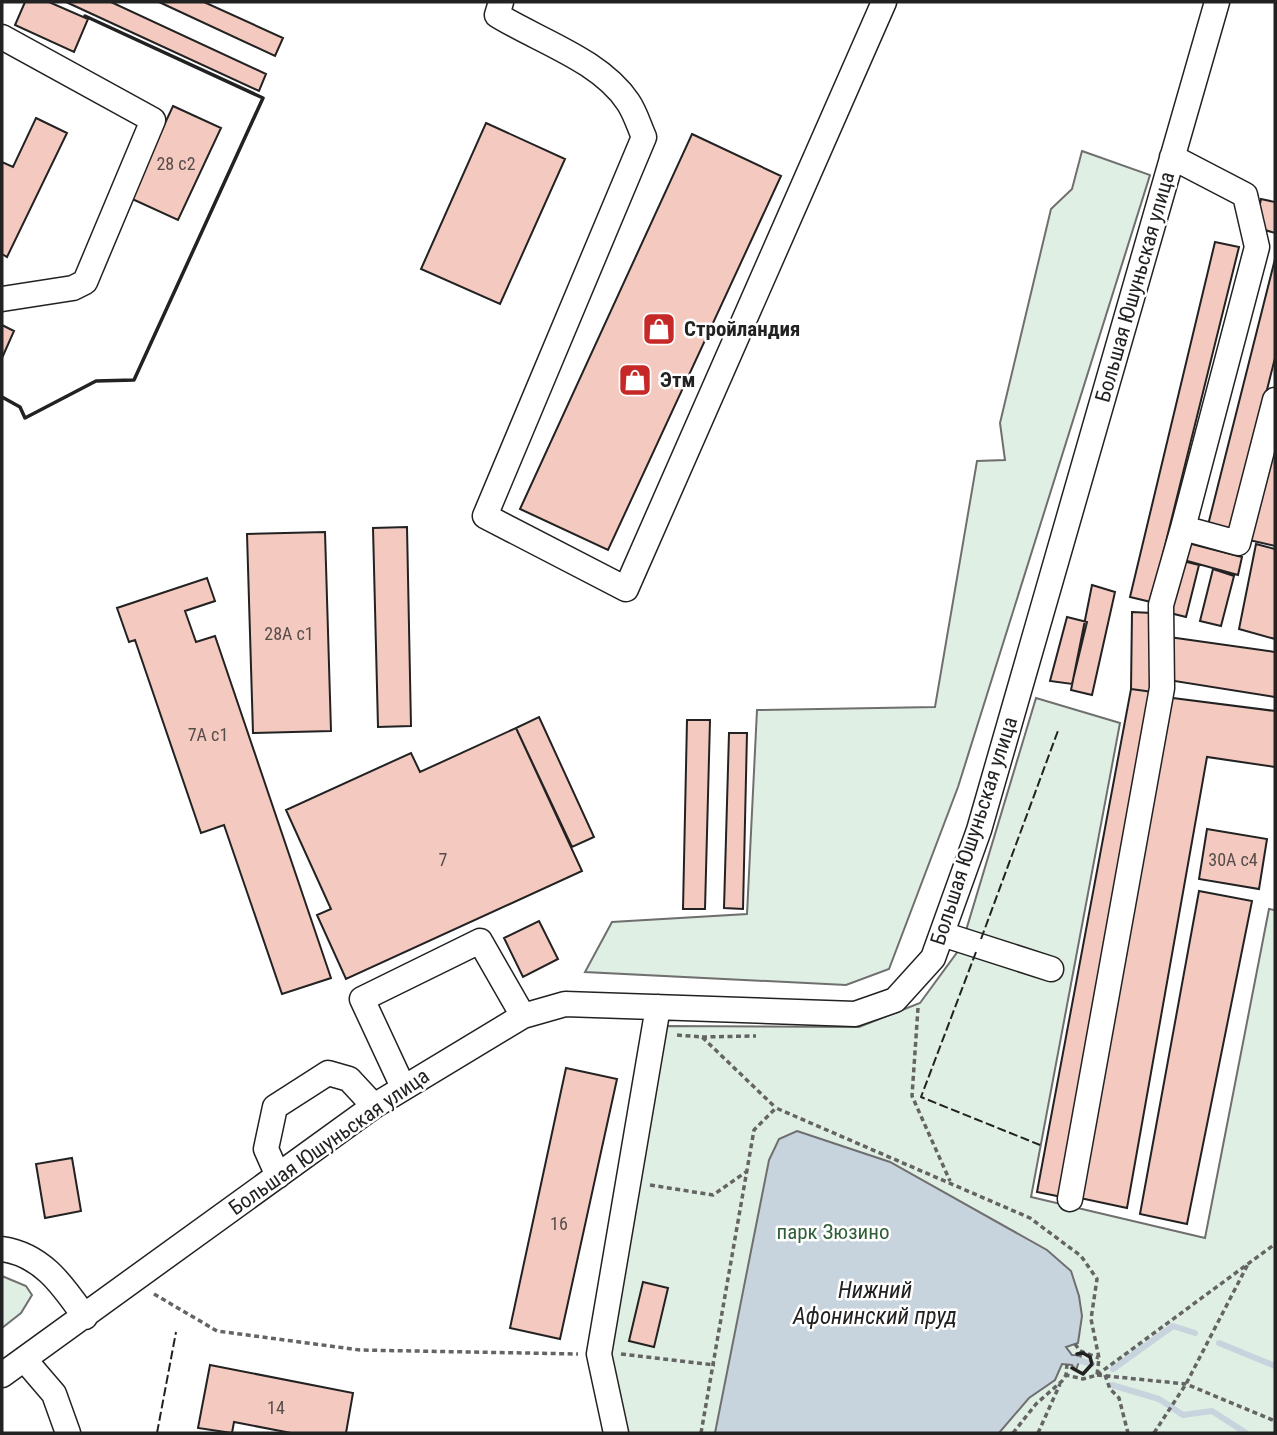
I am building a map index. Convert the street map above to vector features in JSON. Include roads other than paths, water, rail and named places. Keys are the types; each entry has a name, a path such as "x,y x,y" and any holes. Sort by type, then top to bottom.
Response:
{"street":[{"path":"501,2 497,15 532,37 588,63 628,101 644,137 485,516 626,589 884,2"},
{"name":"Большая Юшуньская улица","path":"2,1375 374,1106 523,1016 565,1004 855,1014 895,1000 933,958 979,830 1217,2"},
{"path":"2,37 153,120 85,282 73,288 2,299"},
{"path":"1070,1199 1162,688 1161,605 1257,247 1245,195 1172,157"},
{"path":"1183,528 1238,543 1275,400"},
{"path":"942,934 1051,969"},
{"path":"403,1087 362,999 480,941 523,1016"},
{"path":"616,1433 599,1354 657,1007"},
{"path":"278,1176 266,1149 275,1107 328,1073 349,1079 374,1106"},
{"path":"2,1249 12,1250 53,1272 85,1317"},
{"path":"24,1359 54,1394 68,1433"}],"water":[{"name":"Нижний Афонинский пруд","path":"797,1131 890,1162 1047,1250 1071,1271 1079,1296 1082,1316 1078,1343 1066,1347 1072,1355 1081,1356 1076,1370 1072,1365 1062,1364 1055,1380 1029,1398 999,1433 715,1433 769,1160 779,1139"}],"waterway":[{"path":"1113,1369 1173,1326 1195,1333"},
{"path":"1219,1343 1275,1366"},
{"path":"1074,1359 1092,1364"},
{"path":"1112,1385 1159,1399 1183,1415 1212,1411 1246,1433"}],"place":[{"name":"Стройландия","path":"659,329"},
{"name":"Этм","path":"635,380"}],"park label":[{"name":"парк Зюзино","path":"833,1232"}]}
